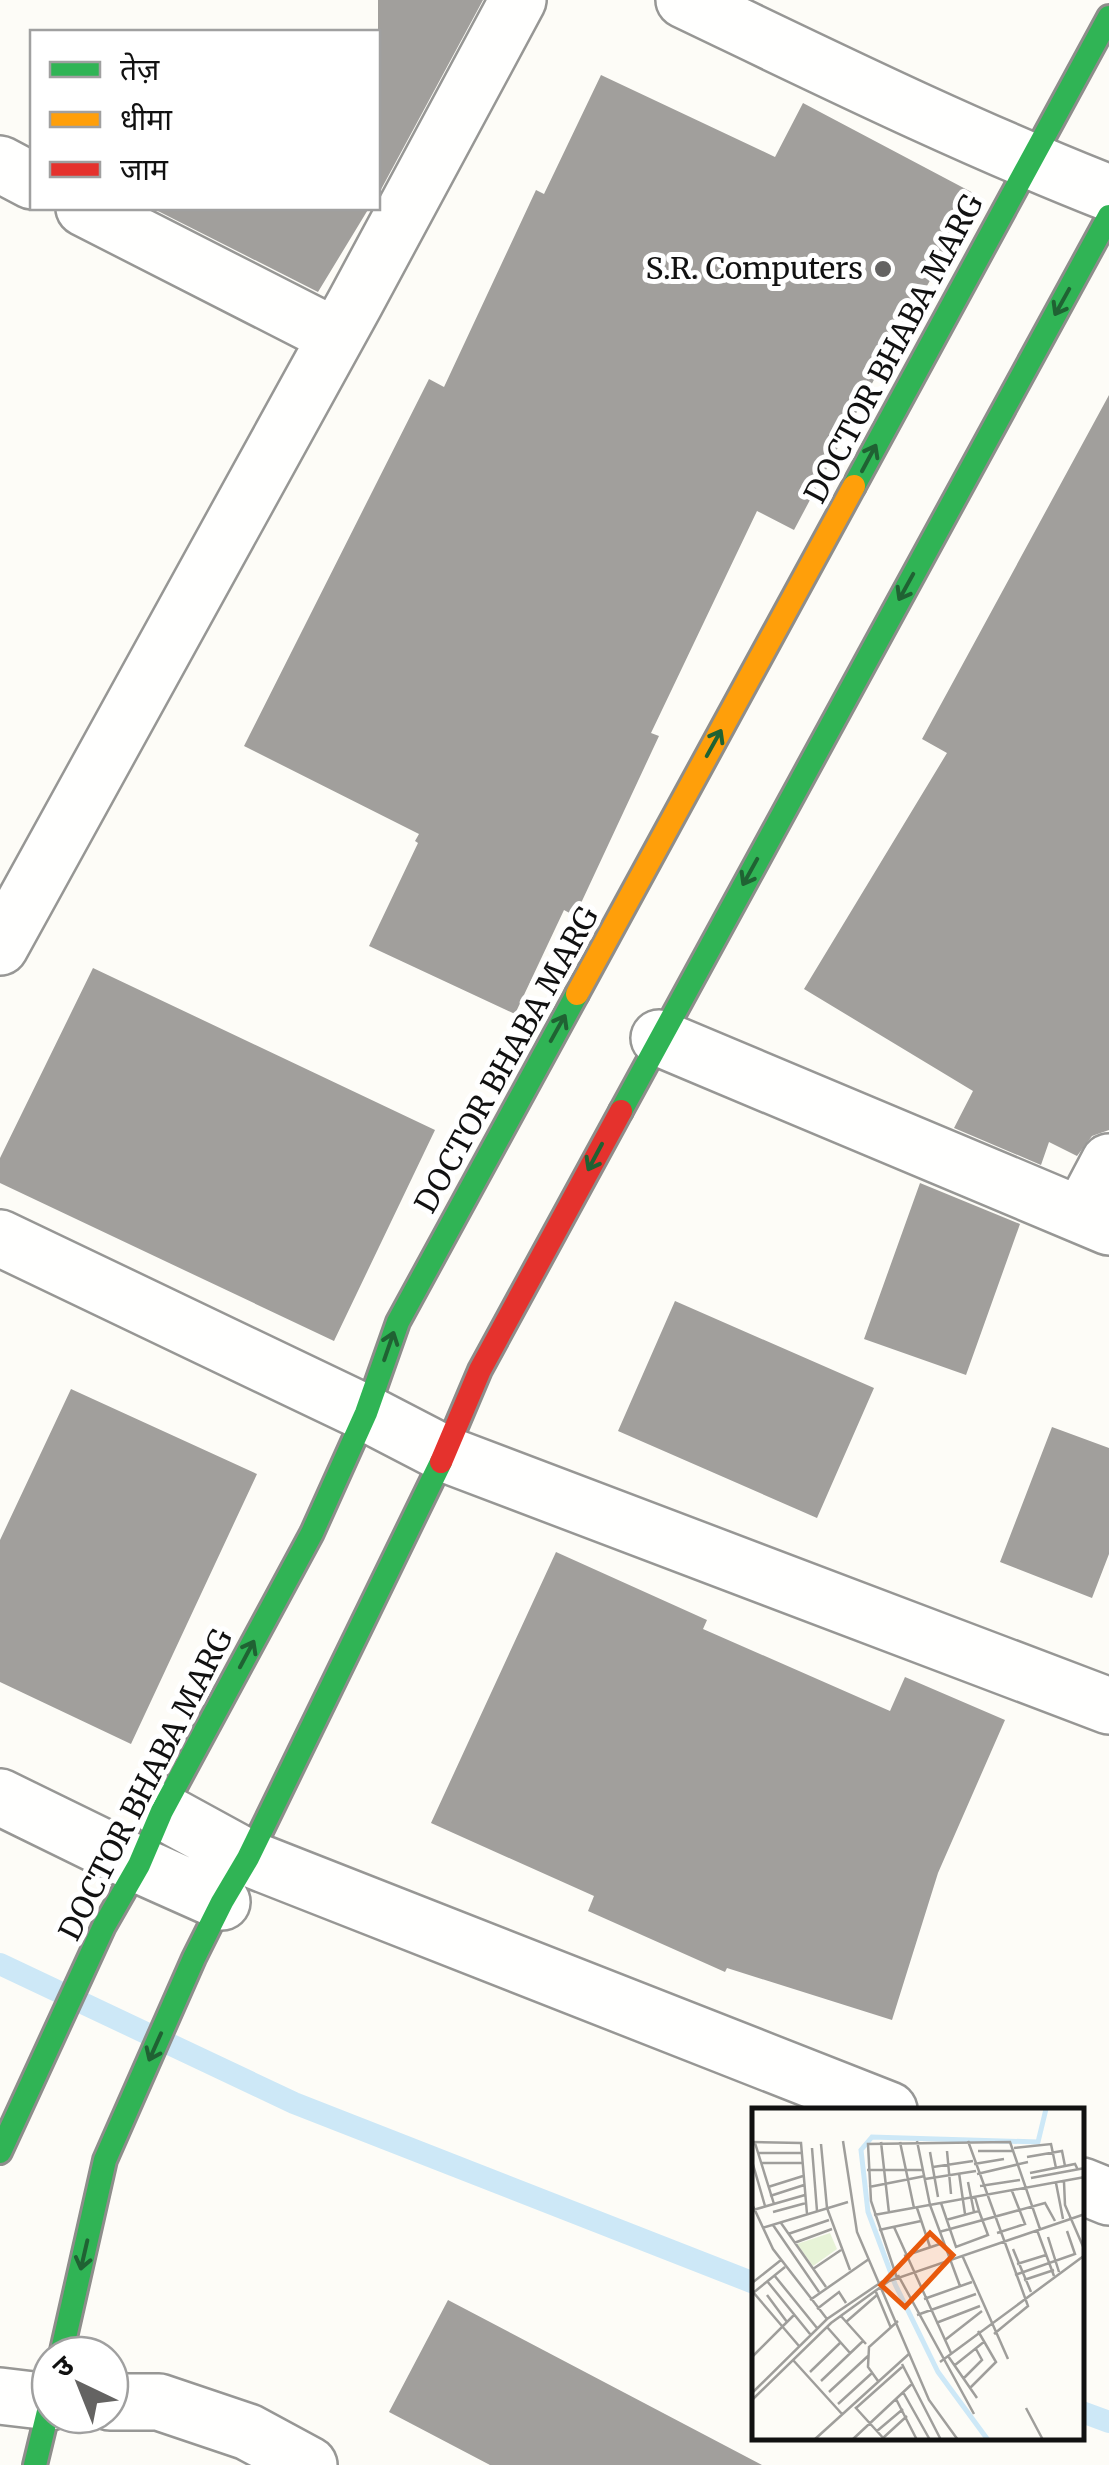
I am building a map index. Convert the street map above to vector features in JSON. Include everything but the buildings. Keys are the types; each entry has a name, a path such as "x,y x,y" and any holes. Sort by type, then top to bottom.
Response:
{"street":[{"path":"0,947 518,0"},
{"path":"684,0 1030,162 1109,192"},
{"name":"DOCTOR BHABA MARG","path":"0,2152 104,1926 140,1865 162,1811 312,1533 366,1413 398,1322 1109,18"},
{"path":"0,164 30,180"},
{"path":"88,210 335,336"},
{"path":"66,2335 105,2160 194,1958 445,1454 480,1370 1109,216"},
{"path":"659,1038 1095,1221 1109,1162"},
{"path":"0,1238 445,1454 1109,1706"},
{"path":"0,1797 140,1865 235,1880 883,2108"},
{"path":"162,1811 235,1880"},
{"path":"1084,2187 1109,2196"},
{"path":"0,2396 30,2400"},
{"path":"130,2402 159,2402 248,2432 309,2465"},
{"path":"35,2465 42,2435"}],"waterway":[{"path":"0,1964 294,2103 752,2282"},
{"path":"1084,2413 1109,2422"}],"traffic: fast":[{"path":"854,486 1109,17"},
{"path":"621,1111 1109,216"},
{"path":"0,2152 104,1926 312,1533 366,1413 398,1322 577,994"},
{"path":"66,2335 105,2160 194,1958 248,1858 441,1462"},
{"path":"35,2465 42,2435"}],"traffic: slow":[{"path":"577,994 854,486"}],"traffic: jam":[{"path":"441,1462 480,1370 621,1111"}],"place":[{"name":"S.R. Computers","path":"883,269"}]}
